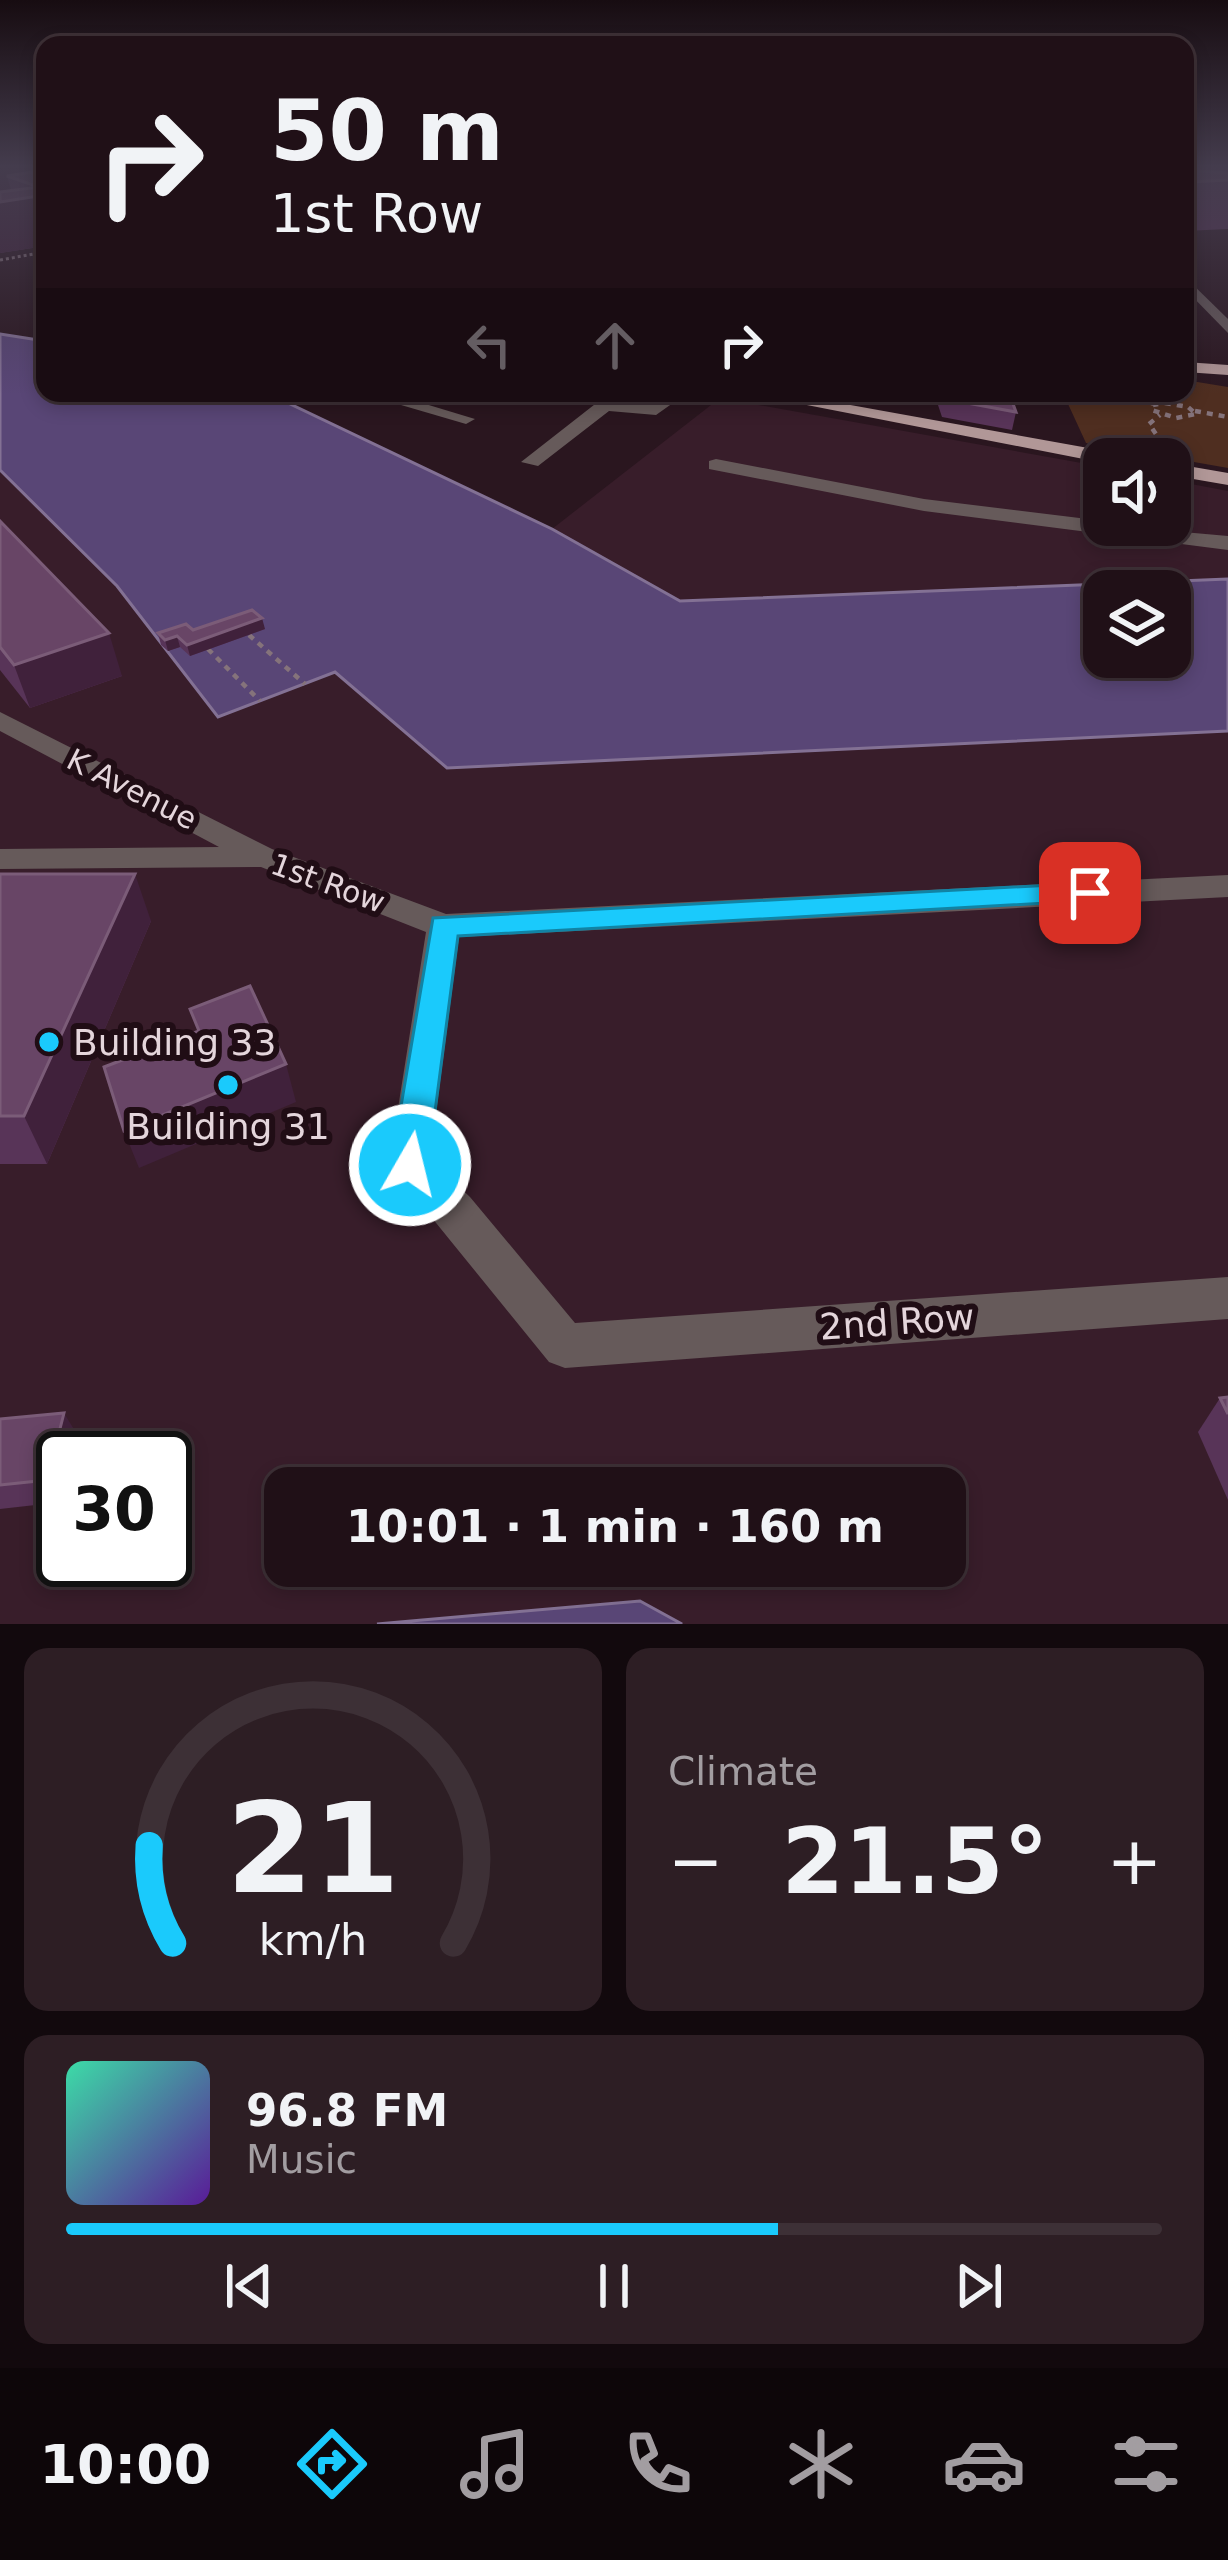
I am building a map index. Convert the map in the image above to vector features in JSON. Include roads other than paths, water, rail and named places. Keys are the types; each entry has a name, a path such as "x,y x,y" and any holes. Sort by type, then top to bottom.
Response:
{"main road":[{"path":"1194,368 1228,370"},
{"path":"812,402 1083,445"},
{"path":"1191,472 1228,478"}],"street":[{"path":"1194,291 1228,328"},
{"path":"403,402 466,419"},
{"path":"531,462 605,405 656,410 666,402"},
{"path":"716,465 924,505 1228,542"},
{"name":"K Avenue","path":"0,720 264,857"},
{"name":"1st Row","path":"0,859 264,857 444,926 1228,886"},
{"name":"2nd Row","path":"444,926 410,1165 455,1210 566,1346 1228,1298"}],"place":[{"name":"Building 33","path":"49,1042"},
{"name":"Building 31","path":"228,1085"}]}
